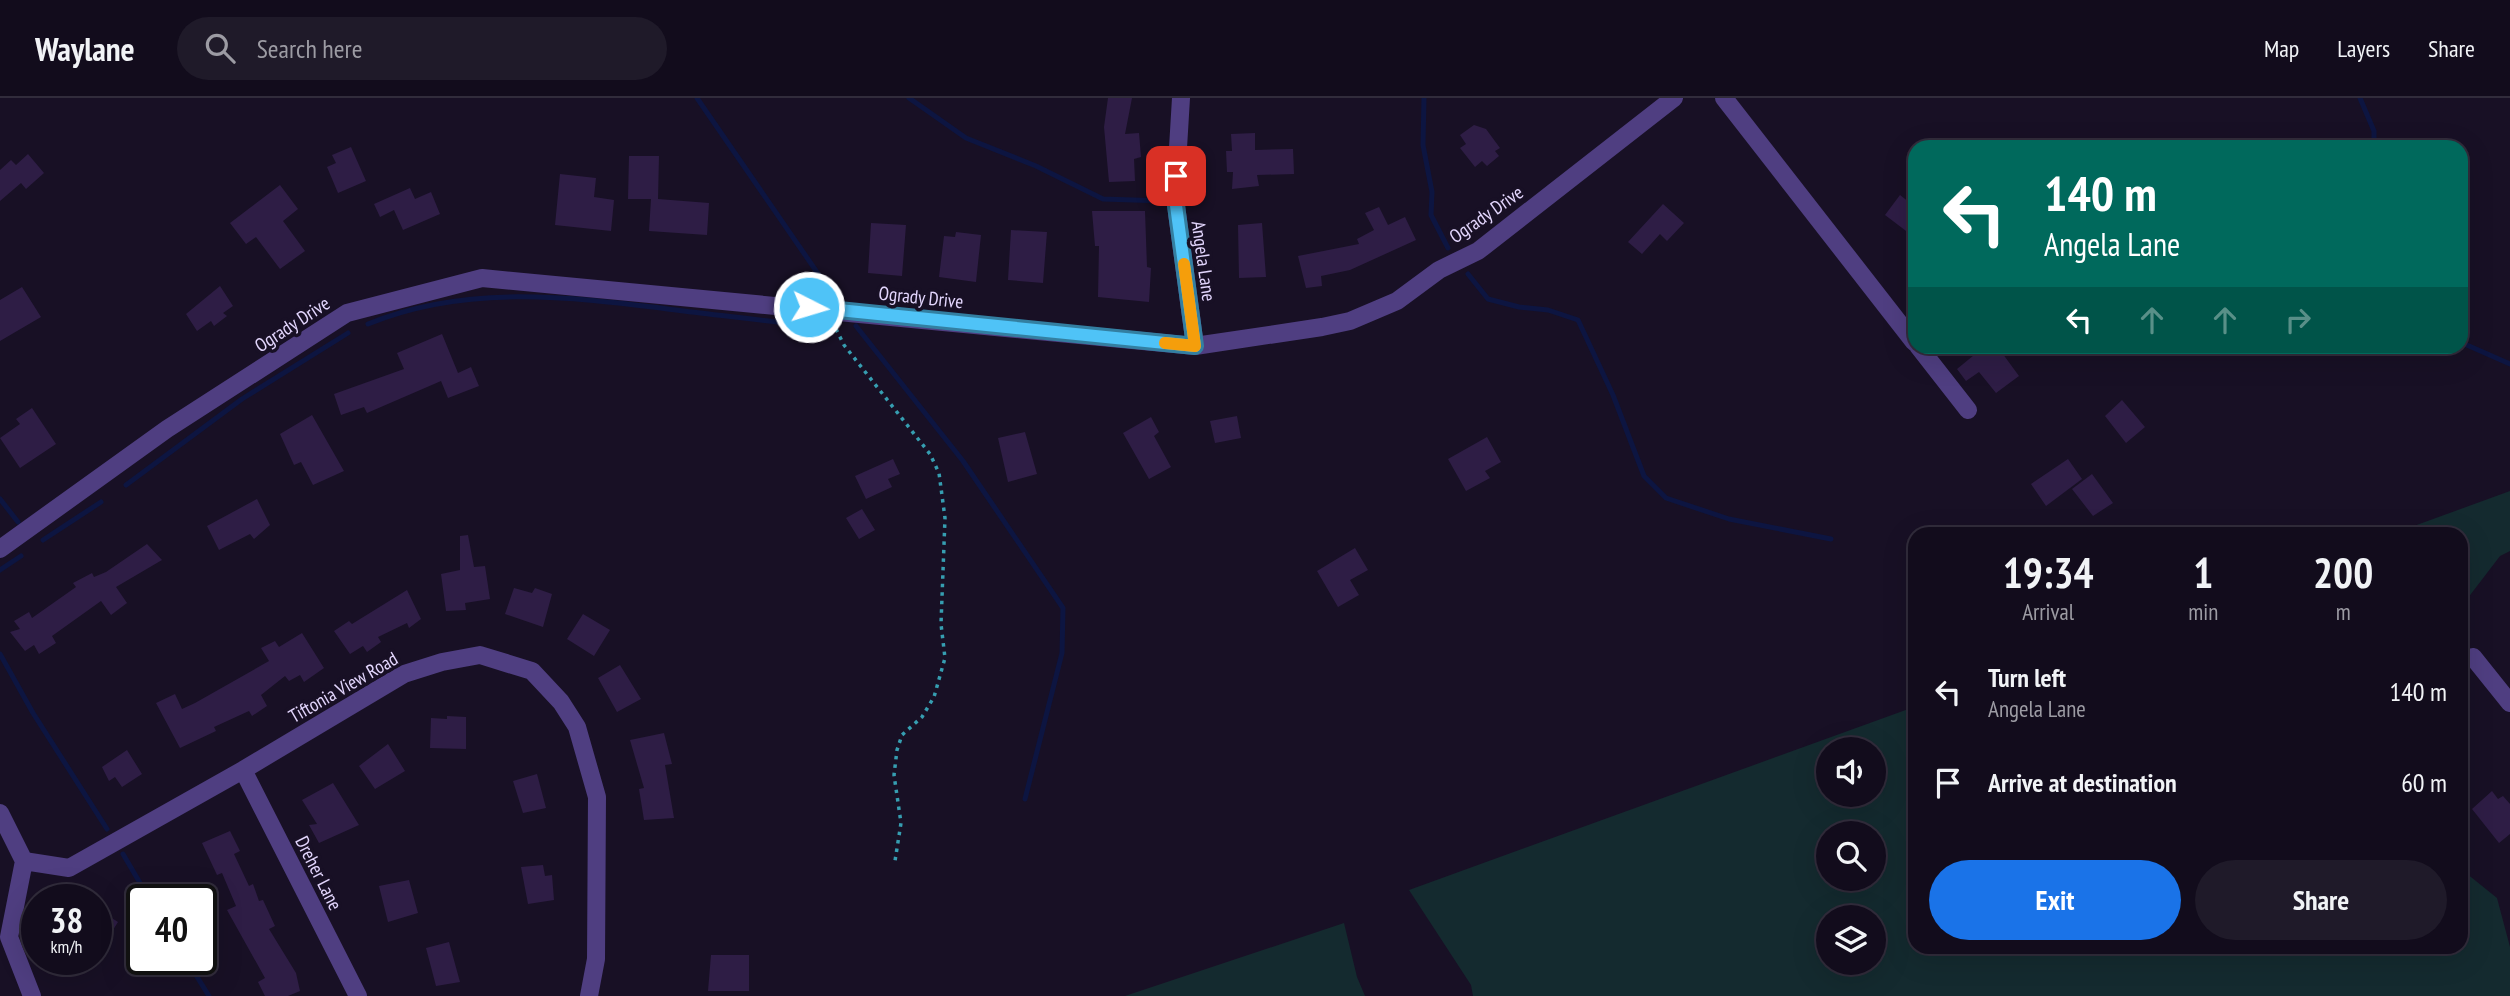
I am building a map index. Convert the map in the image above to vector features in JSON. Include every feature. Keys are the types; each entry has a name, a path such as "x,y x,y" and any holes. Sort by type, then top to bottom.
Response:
{"street":[{"name":"Angela Lane","path":"1181,98 1175,198 1195,346"},
{"name":"Ogrady Drive","path":"0,549 167,429 347,313 482,278 835,309 1195,346 1322,327 1350,321 1397,301 1439,270 1478,251 1674,98"},
{"path":"1724,98 1908,334"},
{"path":"1924,354 1968,410"},
{"name":"Tiftonia View Road","path":"24,861 69,868 243,770 404,674 442,662 481,656 532,671 561,702 577,727 597,797 596,959 589,996"},
{"path":"2473,657 2510,703"},
{"name":"Dreher Lane","path":"243,770 358,996"},
{"path":"0,813 24,861 9,937 32,996"}],"path":[{"path":"835,309 836,331 844,345 930,454 939,473 945,518 941,624 945,658 934,697 922,717 902,735 897,750 894,775 901,823 895,861"}],"green space":[{"path":"2510,491 2510,551 2500,556 2468,598 2468,527 2411,527"},
{"path":"1908,709 1908,954 2468,954 2468,875 2497,898 2510,947 2510,996 1473,996 1471,985 1409,890 1816,743 1816,807 1886,807 1886,737 1831,737"},
{"path":"1344,923 1357,977 1365,996 1125,996"}],"building":[{"path":"1108,98 1132,98 1125,134 1139,133 1141,157 1134,159 1135,181 1109,182 1104,127"},
{"path":"1474,125 1486,129 1500,148 1495,151 1499,156 1487,166 1482,161 1475,167 1460,148 1466,144 1460,135"},
{"path":"1255,133 1255,150 1293,149 1294,174 1257,175 1259,186 1232,189 1233,172 1227,172 1226,151 1232,151 1231,134"},
{"path":"351,147 366,181 338,193 327,167 336,163 332,155"},
{"path":"28,154 44,173 26,189 21,183 0,201 0,170 11,160 16,165"},
{"path":"629,156 659,156 658,199 709,203 707,235 649,231 651,199 628,199"},
{"path":"560,174 596,178 594,197 614,200 611,231 555,225"},
{"path":"280,185 298,209 283,221 305,251 280,269 256,237 246,244 230,223"},
{"path":"410,188 415,199 431,192 440,214 403,230 394,210 380,217 374,204"},
{"path":"1900,195 1908,201 1908,232 1885,215"},
{"path":"1663,204 1684,223 1667,241 1660,234 1642,254 1628,242"},
{"path":"1379,207 1388,225 1405,217 1416,240 1350,270 1321,276 1322,286 1306,288 1298,256 1359,244 1357,239 1374,230 1365,213"},
{"path":"1092,211 1145,211 1147,267 1151,268 1149,302 1098,297 1099,246 1095,246"},
{"path":"871,223 906,225 902,276 868,273"},
{"path":"1262,223 1266,277 1239,278 1238,225"},
{"path":"1011,230 1047,232 1043,283 1008,280"},
{"path":"956,232 981,235 976,282 939,277 944,236 955,237"},
{"path":"220,286 233,306 223,313 227,316 214,326 211,321 197,331 186,314"},
{"path":"22,287 41,317 0,341 0,300"},
{"path":"442,334 458,373 471,367 479,386 448,398 441,381 367,413 364,407 341,415 334,394 404,369 397,353"},
{"path":"1975,354 2003,354 2019,376 1996,393 1979,372 1966,381 1957,369"},
{"path":"2122,400 2145,427 2126,443 2105,416"},
{"path":"32,408 56,444 20,468 0,438 20,424 16,419"},
{"path":"312,415 344,471 313,485 301,462 294,465 280,434"},
{"path":"1237,416 1241,438 1215,443 1210,421"},
{"path":"1151,417 1159,432 1154,436 1171,467 1149,479 1123,433"},
{"path":"1025,432 1037,474 1008,482 998,438"},
{"path":"1487,437 1501,462 1485,471 1490,478 1466,491 1448,459"},
{"path":"893,459 900,474 888,479 892,487 866,499 855,476"},
{"path":"2068,459 2082,479 2046,506 2031,484"},
{"path":"2092,474 2113,503 2093,516 2072,489"},
{"path":"257,499 270,525 254,539 250,534 219,550 207,526"},
{"path":"862,509 875,530 859,539 846,518"},
{"path":"468,535 474,567 485,566 490,599 465,603 466,610 446,611 441,574 460,570 460,536"},
{"path":"147,544 162,560 116,587 127,603 111,615 101,601 52,636 56,643 39,654 34,645 25,651 10,632 20,629 14,621 29,612 32,618 76,587 73,583 92,573 94,577 106,572"},
{"path":"1355,548 1368,570 1350,580 1359,595 1338,607 1317,571"},
{"path":"514,588 532,593 535,588 552,594 543,627 505,614"},
{"path":"407,590 421,619 409,628 407,623 378,637 381,642 367,652 363,646 350,654 334,631 349,621 352,624"},
{"path":"583,614 610,630 594,656 567,639"},
{"path":"302,633 324,668 304,682 300,675 289,681 285,676 261,695 267,706 252,716 249,711 214,727 216,731 180,748 156,703 175,694 182,709 195,703 269,661 261,648 275,641 279,647"},
{"path":"620,665 641,699 617,712 598,678"},
{"path":"447,716 466,717 466,749 430,748 431,718 447,719"},
{"path":"664,733 672,764 665,765 674,818 644,820 639,789 644,788 630,740"},
{"path":"388,744 405,771 375,789 359,766"},
{"path":"127,750 142,774 122,787 115,777 109,781 102,767"},
{"path":"537,774 546,808 523,813 513,781"},
{"path":"333,783 359,825 319,843 309,825 317,824 302,800"},
{"path":"2492,791 2498,799 2503,796 2510,804 2510,834 2499,843 2472,809"},
{"path":"230,831 240,851 234,854 249,886 253,884 259,901 263,900 275,926 269,929 296,973 300,991 288,996 265,996 258,982 265,978 227,910 236,906 222,873 217,875 202,843"},
{"path":"543,865 545,876 552,875 554,900 528,904 521,867"},
{"path":"409,880 418,913 388,922 379,886"},
{"path":"112,918 118,922 112,932"},
{"path":"449,942 460,982 436,986 426,948"},
{"path":"711,955 749,955 749,991 708,991"}],"waterway":[{"path":"697,98 832,294"},
{"path":"909,98 966,138 1036,166 1103,199 1164,201"},
{"path":"1424,98 1423,145 1432,192 1431,215 1448,248"},
{"path":"2360,98 2374,131 2374,140"},
{"path":"1468,274 1488,299 1519,307 1548,310 1578,320 1613,395 1644,476 1666,498 1729,519 1831,539"},
{"path":"368,324 445,302 524,297 604,302 822,328"},
{"path":"856,326 963,461 1063,608 1062,653 1025,799"},
{"path":"126,485 242,399 348,333"},
{"path":"2468,346 2510,364"},
{"path":"0,499 18,522"},
{"path":"43,540 101,502"},
{"path":"0,570 21,556"},
{"path":"0,654 33,713 107,829"},
{"path":"123,854 141,884"},
{"path":"196,975 209,996"}],"slow traffic":[{"path":"1165,343 1195,346 1184,264"}],"route":[{"path":"809,307 1195,346 1175,198 1176,176"}]}
